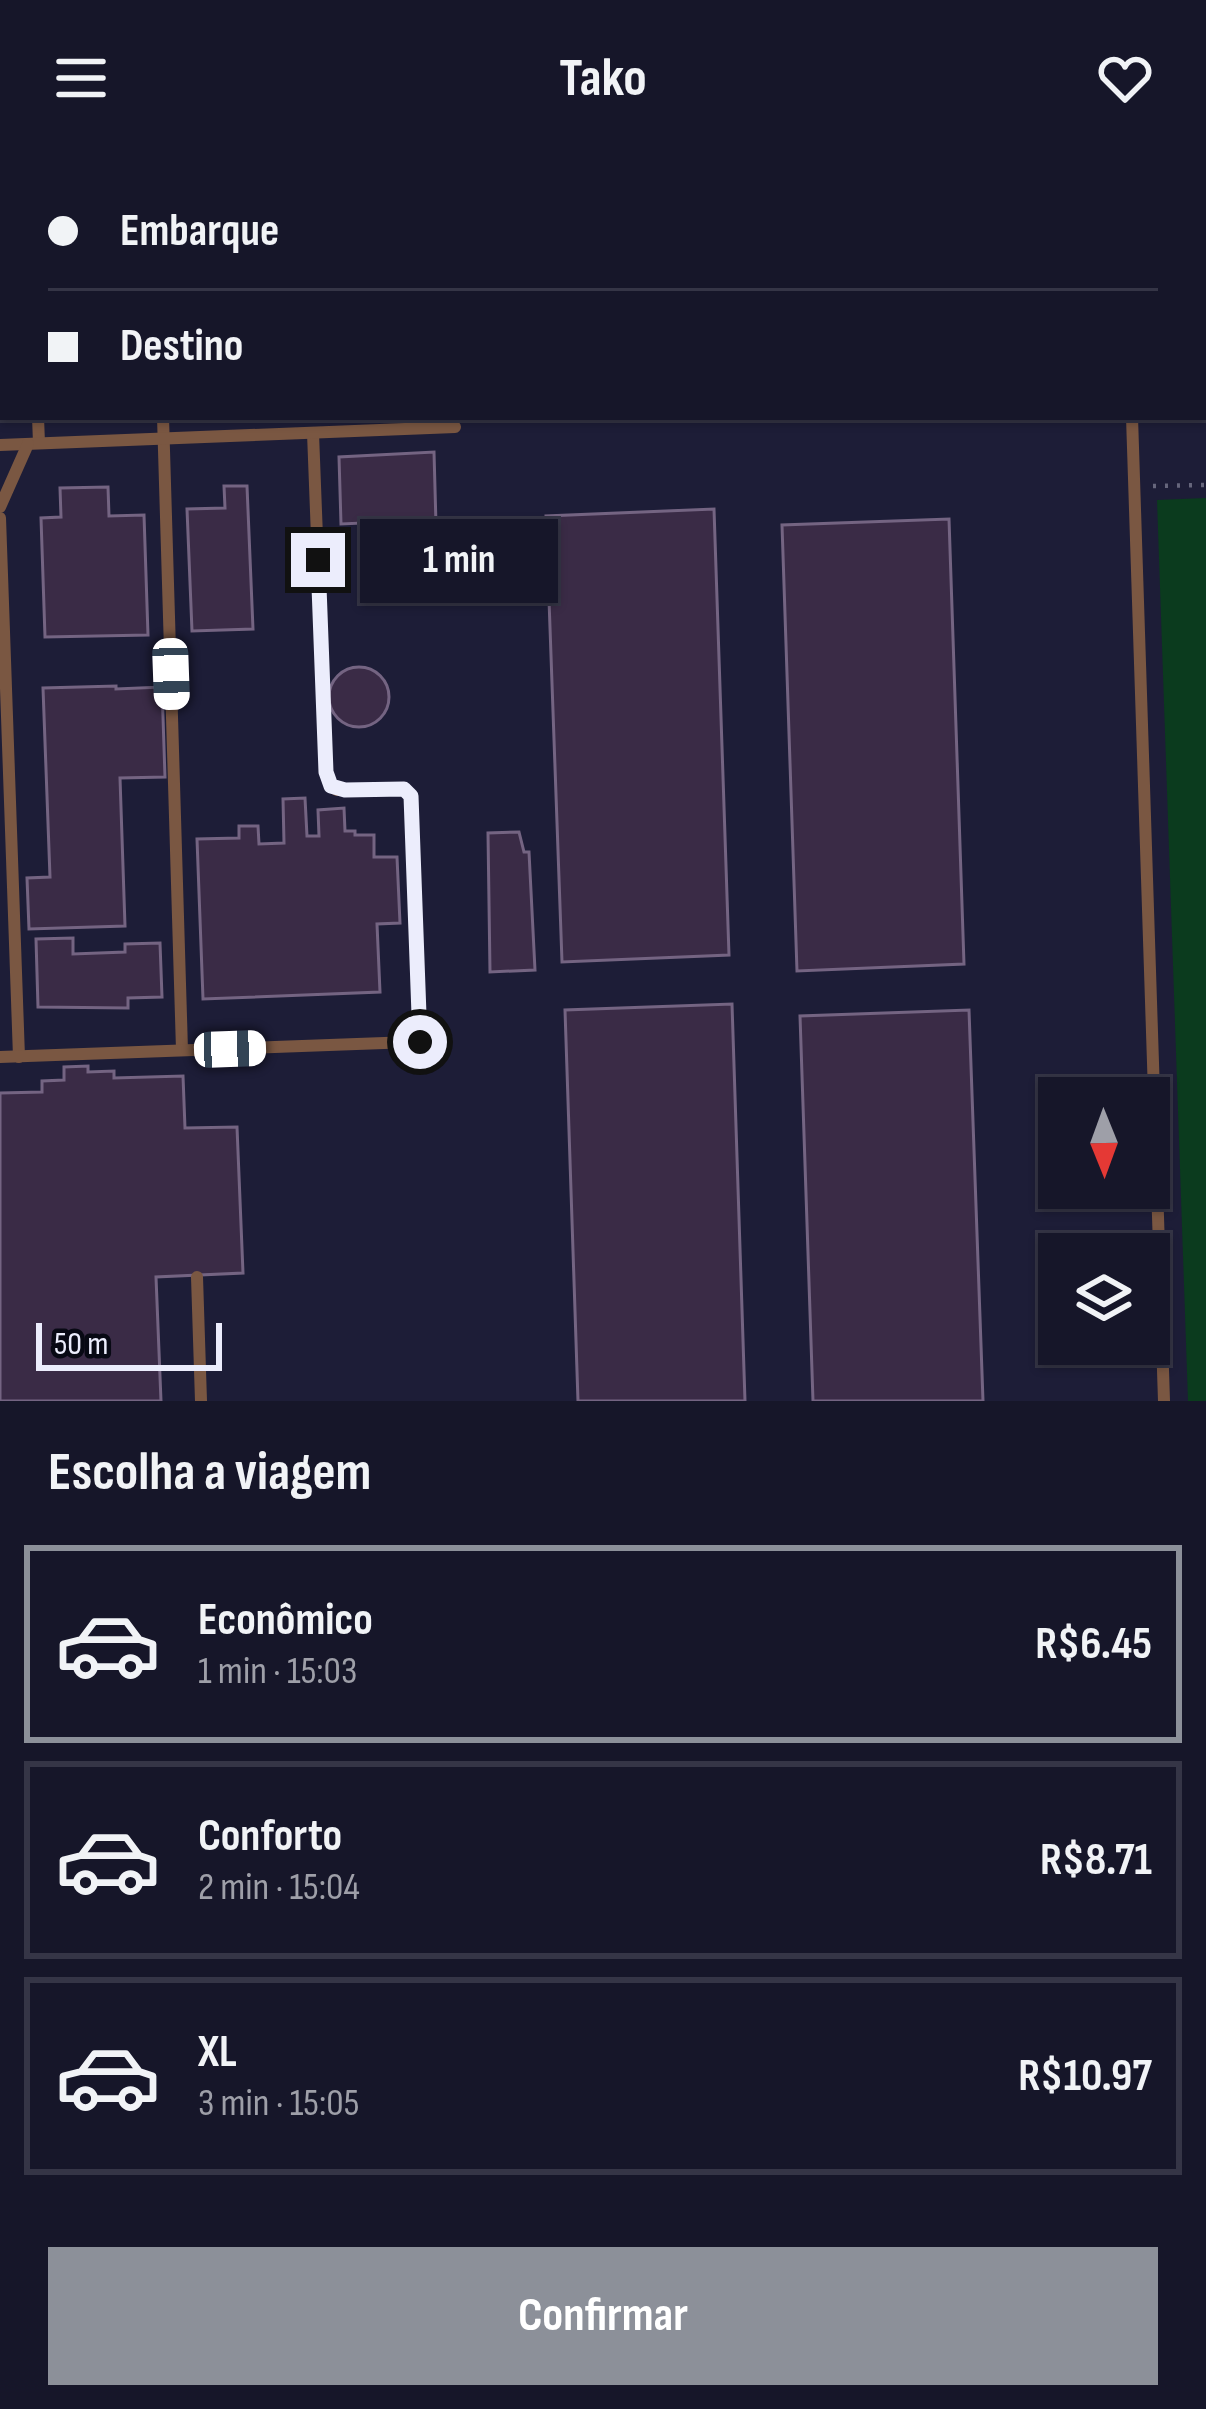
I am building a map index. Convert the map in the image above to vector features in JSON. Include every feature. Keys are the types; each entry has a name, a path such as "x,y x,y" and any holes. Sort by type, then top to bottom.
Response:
{"lane":[{"path":"0,507 33,444 37,420"},
{"path":"163,420 182,1051"},
{"path":"1132,420 1163,1401"},
{"path":"0,445 454,427"},
{"path":"313,433 326,772 337,790 404,789 411,796 420,1042"},
{"path":"0,518 19,1057"},
{"path":"0,1057 440,1042"},
{"path":"197,1276 201,1401"}],"path":[{"path":"1136,487 1206,485"}],"green space":[{"path":"1206,498 1206,1401 1188,1401 1157,500"}],"building":[{"path":"434,452 437,561 387,563 385,522 341,524 339,457"},
{"path":"224,486 247,486 253,629 192,631 187,509 225,508"},
{"path":"108,487 109,516 144,515 148,635 45,637 41,518 61,517 60,488"},
{"path":"714,509 729,955 562,962 546,516"},
{"path":"949,519 964,964 797,971 782,525"},
{"path":"359,667 380,676 389,697 380,718 359,727 338,718 329,697 338,676"},
{"path":"162,687 165,777 120,778 125,926 29,929 27,878 50,877 43,688"},
{"path":"305,798 307,836 319,836 318,810 344,808 345,831 374,835 374,857 397,857 400,923 377,924 380,992 203,999 197,839 239,838 239,826 258,826 259,844 284,843 283,799"},
{"path":"519,832 524,852 529,852 535,970 490,972 488,833"},
{"path":"73,938 73,954 125,952 125,944 160,943 162,997 128,998 128,1008 38,1007 36,939"},
{"path":"732,1004 745,1401 578,1401 565,1010"},
{"path":"969,1010 983,1401 813,1401 800,1016"},
{"path":"88,1066 88,1072 114,1071 114,1078 183,1076 185,1128 237,1127 243,1273 156,1277 161,1401 0,1401 0,1093 42,1092 42,1081 64,1080 64,1067"}],"route":[{"path":"318,560 326,772 331,786 337,790 404,789 411,796 420,1042"}]}
